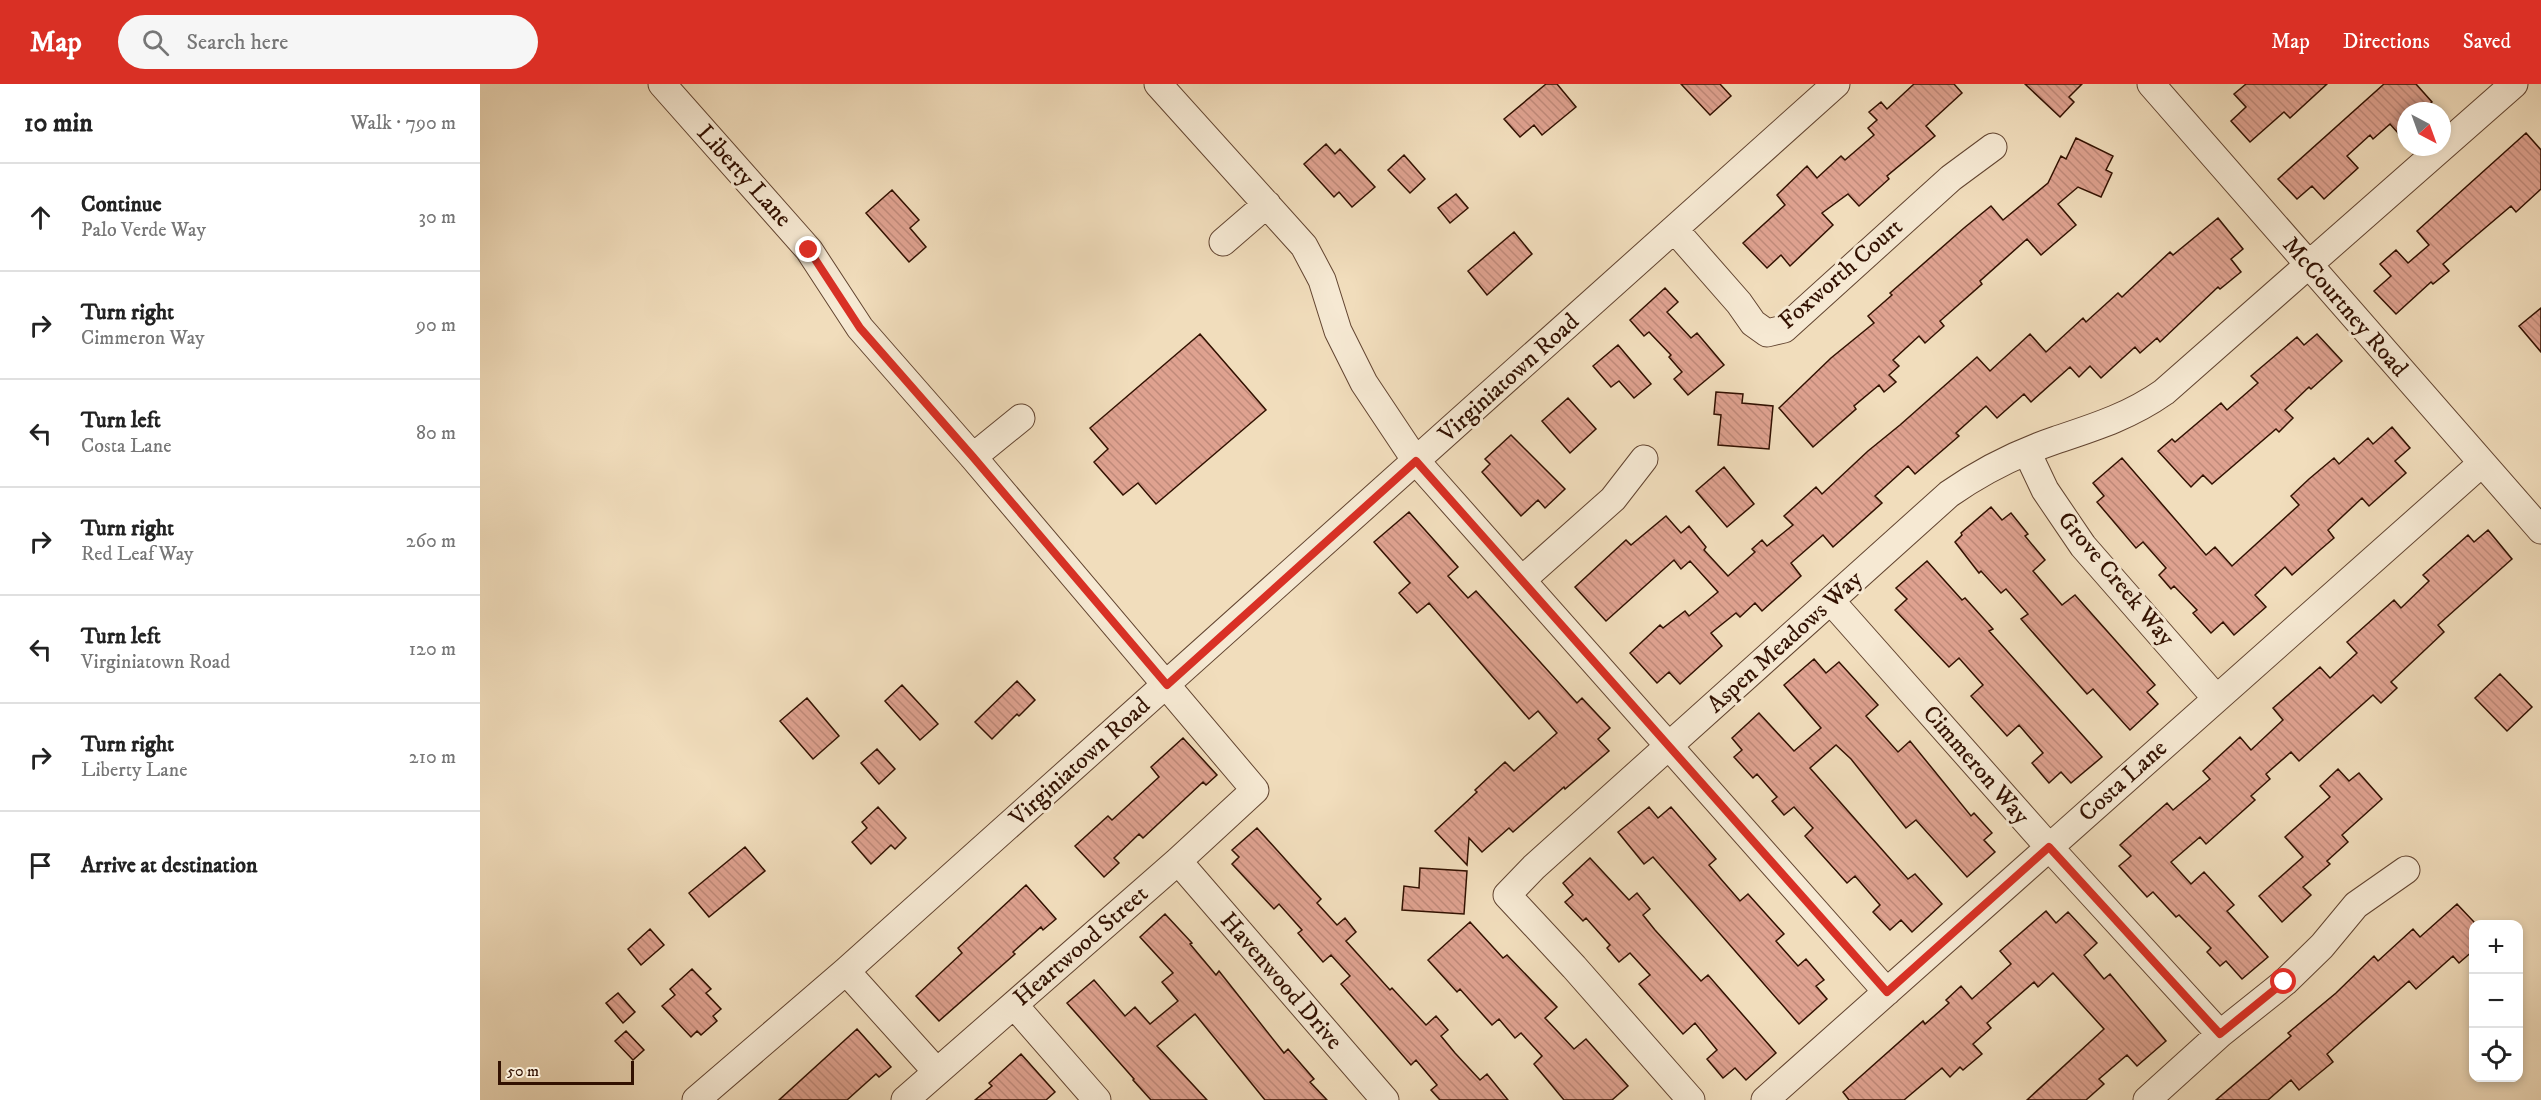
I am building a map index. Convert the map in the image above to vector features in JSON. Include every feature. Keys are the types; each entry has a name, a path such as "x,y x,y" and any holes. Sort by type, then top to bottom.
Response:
{"street":[{"name":"Liberty Lane","path":"662,84 809,250 860,328 973,457 1255,790"},
{"path":"1158,84 1304,246 1322,280 1338,331 1364,383 1416,461 1887,992"},
{"name":"Virginiatown Road","path":"696,1100 846,972 1836,84"},
{"name":"Aspen Meadows Way","path":"1691,1100 1507,895 1534,867 1949,494 1972,477 2027,452 2100,426 2141,408 2191,370 2514,84"},
{"name":"McCourtney Road","path":"2164,89 2309,266 2541,530"},
{"name":"Foxworth Court","path":"1675,230 1739,303 1753,323 1767,333 1784,329 1951,178 1993,147"},
{"path":"1223,242 1267,204"},
{"path":"973,457 1021,418"},
{"name":"Grove Creek Way","path":"2027,452 2045,490 2083,546 2216,698"},
{"path":"1522,580 1613,499 1644,459"},
{"name":"Costa Lane","path":"1765,1100 2482,463"},
{"name":"Cimmeron Way","path":"1831,601 2049,847 2220,1034"},
{"name":"Heartwood Street","path":"905,1100 1178,861 1255,790"},
{"name":"Havenwood Drive","path":"1178,861 1385,1100"},
{"path":"2147,1100 2220,1034 2284,982 2322,946 2356,905 2406,870"},
{"path":"846,972 937,1072"},
{"path":"1014,1005 1097,1100"}],"building":[{"path":"1546,84 1557,84 1576,107 1542,135 1534,125 1520,137 1504,119"},
{"path":"1681,84 1720,84 1731,96 1710,115"},
{"path":"1914,84 1954,84 1962,93 1926,126 1935,136 1887,176 1889,179 1859,206 1848,194 1822,213 1833,225 1790,266 1781,255 1767,268 1743,243 1785,205 1777,195 1807,166 1817,178 1841,156 1845,160 1874,135 1868,128 1877,120 1869,112 1881,102 1887,109"},
{"path":"2025,84 2082,84 2069,97 2074,102 2060,117"},
{"path":"2246,84 2327,84 2290,118 2284,112 2250,142 2231,121 2246,107 2234,94"},
{"path":"2384,84 2416,84 2432,102 2397,102 2397,132 2390,124 2373,139 2370,135 2347,156 2358,168 2324,199 2312,186 2297,199 2278,179"},
{"path":"2526,133 2541,150 2541,189 2516,212 2511,206 2465,245 2443,264 2449,271 2433,284 2431,282 2396,314 2374,291 2391,276 2380,264 2396,250 2408,263 2429,245 2417,231"},
{"path":"2076,138 2113,156 2106,170 2112,173 2101,197 2078,187 2058,204 2076,225 2041,255 2027,239 1980,281 1982,284 1940,321 1944,326 1925,343 1919,336 1893,360 1899,366 1889,375 1896,382 1884,392 1879,385 1854,406 1856,409 1813,447 1779,408 1831,358 1874,323 1868,316 1892,295 1890,293 1964,228 1991,206 2003,220 2048,183 2061,156 2066,159"},
{"path":"1326,144 1335,154 1340,149 1375,187 1352,207 1339,192 1334,197 1304,164"},
{"path":"1404,155 1425,179 1410,193 1388,170"},
{"path":"892,190 919,220 910,228 926,247 909,262 866,213"},
{"path":"1456,194 1468,208 1450,223 1438,208"},
{"path":"2218,218 2243,249 2231,259 2241,272 2220,289 2218,287 2160,342 2157,338 2140,353 2135,347 2101,378 2090,366 2079,377 2070,367 2031,402 2024,394 1997,418 1986,406 1956,433 1959,436 1915,474 1908,466 1875,496 1882,503 1833,547 1823,535 1791,563 1801,576 1762,611 1755,603 1740,617 1736,613 1711,633 1722,646 1680,684 1669,672 1657,683 1630,653 1660,625 1663,628 1685,611 1689,616 1718,592 1690,561 1681,569 1674,560 1606,621 1575,587 1626,540 1631,545 1666,516 1681,533 1689,526 1706,547 1704,550 1728,576 1755,552 1752,549 1762,540 1767,546 1793,525 1784,516 1816,487 1822,494 1977,357 1990,371 2030,334 2046,352 2083,318 2086,322 2118,293 2122,297 2170,252 2173,255"},
{"path":"1514,232 1532,254 1487,295 1468,271"},
{"path":"1665,288 1678,302 1667,312 1691,338 1697,333 1724,365 1688,395 1674,379 1682,372 1669,357 1671,355 1649,332 1644,336 1630,320"},
{"path":"2541,308 2541,352 2519,326"},
{"path":"1200,334 1266,410 1156,504 1138,483 1123,495 1094,462 1108,449 1090,428"},
{"path":"2317,334 2342,361 2285,410 2293,418 2279,432 2276,429 2212,484 2203,475 2191,487 2158,451 2172,439 2175,442 2221,403 2227,410 2258,383 2251,376 2297,337 2304,345"},
{"path":"1618,345 1651,384 1634,398 1619,381 1611,387 1593,366"},
{"path":"1716,392 1743,394 1742,403 1773,406 1769,449 1718,445 1721,415 1714,414"},
{"path":"1568,398 1596,429 1570,453 1542,421"},
{"path":"2392,427 2410,448 2395,461 2406,473 2369,506 2362,498 2328,530 2334,538 2292,575 2285,567 2255,595 2266,607 2234,635 2223,622 2211,633 2193,613 2197,610 2174,586 2171,589 2159,575 2166,568 2143,542 2136,548 2097,502 2104,496 2093,483 2122,458 2206,555 2215,547 2232,566 2299,505 2291,496 2309,479 2334,458 2339,464 2368,438 2373,444"},
{"path":"1511,435 1565,489 1545,508 1538,500 1521,516 1482,472 1490,464 1485,459"},
{"path":"1724,467 1754,504 1727,527 1696,491"},
{"path":"1991,507 2002,520 2011,513 2028,534 2025,536 2045,560 2033,571 2062,605 2075,595 2155,685 2147,692 2158,704 2130,730 2093,689 2087,694 2021,619 2028,614 2006,589 2001,593 1981,571 1979,573 1955,542 1962,535 1961,533"},
{"path":"1409,512 1458,567 1448,576 1468,598 1476,591 1577,703 1582,698 1610,728 1598,739 1609,751 1513,832 1509,828 1482,852 1469,838 1467,865 1435,831 1505,762 1514,771 1557,733 1538,711 1529,719 1429,603 1417,613 1399,593 1410,583 1374,542"},
{"path":"2488,530 2512,559 2438,625 2444,632 2391,682 2397,688 2381,703 2373,695 2299,761 2291,752 2266,774 2270,779 2251,796 2255,800 2206,844 2200,837 2171,862 2191,884 2204,872 2234,905 2227,911 2268,957 2242,979 2226,961 2220,966 2207,952 2211,948 2179,915 2176,917 2153,892 2147,897 2119,866 2131,856 2120,845 2167,803 2173,810 2210,779 2203,771 2240,737 2251,750 2283,720 2273,708 2320,667 2330,678 2357,653 2347,642 2394,600 2401,608 2429,581 2423,575 2468,535 2474,542"},
{"path":"1927,561 1962,600 1965,598 1993,629 1989,631 2102,757 2071,783 2061,772 2049,783 2032,763 2043,753 2019,725 2007,736 1971,696 1983,685 1959,658 1949,667 1895,610 1907,599 1896,588"},
{"path":"1814,659 1826,673 1839,662 1878,705 1866,716 1898,752 1910,741 1971,816 1974,813 1992,833 1984,840 1995,852 1967,877 1916,820 1906,828 1851,759 1836,745 1810,768 1908,879 1915,874 1942,904 1912,932 1901,920 1890,930 1873,912 1880,905 1855,876 1847,883 1805,836 1813,828 1794,807 1784,815 1772,801 1777,797 1757,774 1753,778 1734,757 1742,750 1732,738 1759,713 1794,751 1821,728 1784,685"},
{"path":"2500,674 2532,707 2507,731 2475,698"},
{"path":"1017,681 1035,700 992,739 975,722"},
{"path":"902,685 938,724 920,740 885,701"},
{"path":"807,698 839,736 813,759 780,721"},
{"path":"1183,738 1217,775 1206,785 1203,782 1143,838 1139,834 1114,858 1119,863 1104,877 1075,846 1108,816 1112,820 1159,777 1151,767"},
{"path":"877,749 895,769 879,784 861,763"},
{"path":"2338,769 2349,781 2359,773 2382,799 2342,835 2348,842 2327,861 2330,864 2303,887 2311,895 2282,922 2259,896 2303,857 2285,837 2330,797 2320,786"},
{"path":"878,807 906,838 895,849 891,845 871,864 852,842 867,828 862,822"},
{"path":"1649,807 1658,818 1671,807 1716,859 1709,865 1740,901 1748,894 1784,934 1776,941 1798,966 1806,959 1824,980 1816,986 1827,999 1799,1024 1653,857 1644,864 1618,832"},
{"path":"1257,828 1321,899 1317,903 1337,925 1345,918 1356,932 1346,941 1390,990 1392,988 1426,1025 1436,1016 1448,1030 1441,1036 1455,1053 1480,1080 1487,1074 1508,1100 1440,1100 1431,1090 1437,1085 1416,1060 1411,1065 1341,984 1350,976 1331,955 1323,962 1298,933 1302,930 1279,904 1274,909 1232,864 1239,857 1232,850"},
{"path":"745,847 765,871 709,917 689,893"},
{"path":"1590,858 1629,900 1637,893 1650,909 1643,915 1655,930 1701,981 1708,975 1776,1053 1746,1080 1735,1068 1723,1078 1707,1059 1717,1050 1695,1023 1683,1034 1639,984 1650,975 1630,953 1619,962 1607,948 1610,945 1586,918 1583,921 1565,902 1573,895 1563,883"},
{"path":"1420,868 1467,871 1464,914 1402,910 1404,886 1419,888"},
{"path":"1026,885 1056,919 1043,930 1041,927 1013,952 1015,954 939,1021 916,996 962,953 958,948"},
{"path":"2457,904 2472,920 2469,920 2469,954 2459,963 2453,956 2416,989 2409,981 2327,1054 2333,1062 2299,1090 2291,1080 2268,1100 2216,1100 2291,1036 2288,1033 2336,993 2374,956 2378,961 2413,929 2420,937"},
{"path":"2046,911 2056,923 2068,912 2097,943 2084,955 2104,979 2110,974 2166,1041 2137,1066 2127,1055 2099,1079 2104,1084 2086,1100 2027,1100 2104,1029 2053,973 2038,987 2034,982 1987,1023 1991,1028 1973,1044 1982,1054 1963,1070 1960,1067 1950,1077 1942,1068 1904,1100 1849,1100 1843,1092 1923,1021 1925,1024 1949,1003 1946,1000 1961,986 1972,999 2011,964 2000,951"},
{"path":"1165,914 1192,943 1190,944 1216,975 1219,971 1284,1053 1288,1049 1314,1079 1310,1082 1327,1100 1265,1100 1195,1014 1157,1046 1207,1100 1151,1100 1133,1080 1067,1003 1094,980 1125,1016 1135,1007 1150,1024 1178,1001 1162,982 1173,973 1140,937"},
{"path":"1470,922 1503,958 1507,955 1557,1007 1545,1018 1574,1049 1586,1039 1628,1086 1612,1100 1564,1100 1534,1064 1542,1056 1521,1033 1515,1038 1499,1019 1492,1025 1460,989 1457,992 1428,960"},
{"path":"650,929 664,945 641,965 628,949"},
{"path":"692,969 711,989 706,993 721,1009 713,1016 717,1021 701,1035 697,1031 691,1037 662,1006 675,995 670,989"},
{"path":"618,993 635,1012 623,1023 606,1003"},
{"path":"857,1029 891,1067 879,1077 876,1074 847,1100 779,1100"},
{"path":"626,1031 644,1050 633,1060 615,1041"},
{"path":"1021,1054 1055,1092 1046,1100 975,1100 992,1086 989,1083"}],"route":[{"path":"809,250 860,328 1167,685 1416,461 1887,992 2049,847 2220,1034 2284,982"}]}
